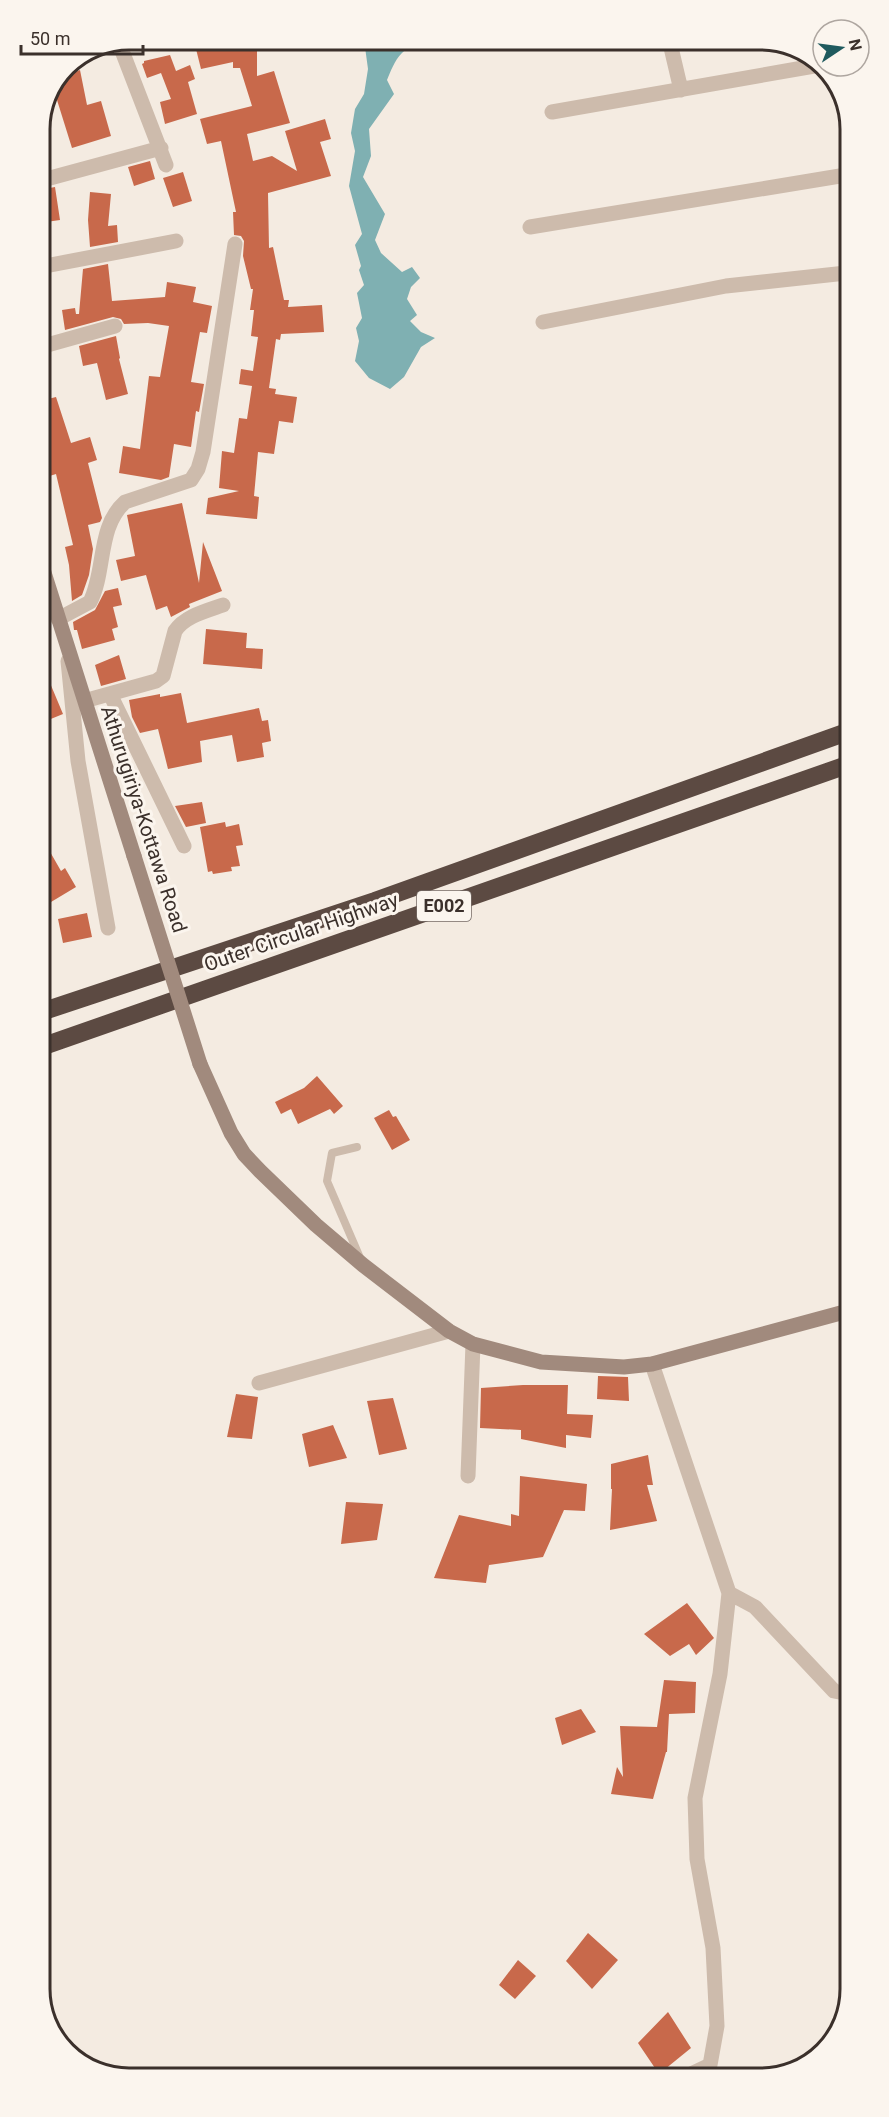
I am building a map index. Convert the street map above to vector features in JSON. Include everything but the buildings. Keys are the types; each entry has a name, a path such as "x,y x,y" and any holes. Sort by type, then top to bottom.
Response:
{"highway":[{"name":"Outer Circular Highway","path":"50,1009 375,901 840,735"},
{"name":"Outer Circular Highway","path":"50,1044 840,767"}],"main road":[{"name":"Athurugiriya-Kottawa Road","path":"50,594 200,1064 231,1133 244,1154 316,1225 363,1265 449,1331 473,1344 541,1362 624,1367 652,1364 840,1313"}],"street":[{"path":"122,50 166,165"},
{"path":"672,50 681,90"},
{"path":"552,112 809,66"},
{"path":"50,177 161,148"},
{"path":"530,227 840,176"},
{"path":"50,265 176,241"},
{"path":"57,619 90,602 110,523 117,510 125,502 191,480 198,469 203,452 235,244"},
{"path":"543,322 726,286 840,274"},
{"path":"50,344 115,326"},
{"path":"84,700 150,684 163,676 179,625 189,618 223,605"},
{"path":"68,651 78,761 108,928"},
{"path":"111,694 184,846"},
{"path":"260,1383 449,1331"},
{"path":"468,1476 473,1344"},
{"path":"652,1364 729,1593 720,1674 695,1798 697,1859 713,1948 717,2025 710,2065 704,2068"},
{"path":"729,1593 755,1606 834,1691 840,1692"}],"lane":[{"path":"357,1147 332,1153 327,1181 363,1265"}],"water":[{"path":"365,49 407,49 397,59 387,80 394,94 369,129 371,156 363,177 385,214 375,240 381,253 402,272 412,267 420,278 411,287 407,299 417,315 410,321 421,332 435,338 421,347 404,377 390,389 369,378 355,361 359,341 356,328 362,318 357,293 364,285 355,245 362,234 349,186 355,151 351,133 355,109 364,94 368,69"}]}
